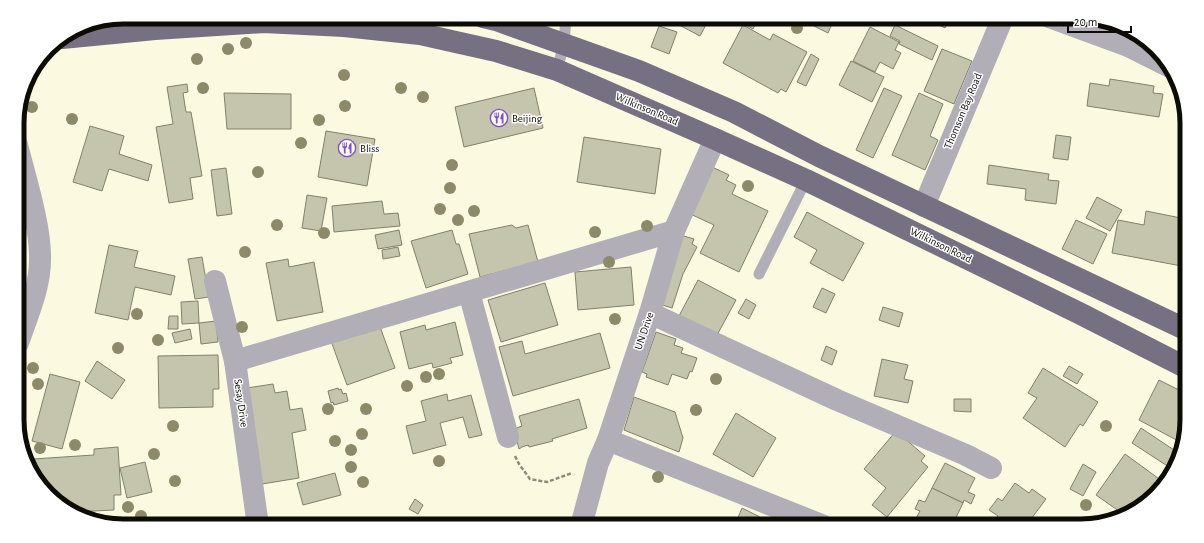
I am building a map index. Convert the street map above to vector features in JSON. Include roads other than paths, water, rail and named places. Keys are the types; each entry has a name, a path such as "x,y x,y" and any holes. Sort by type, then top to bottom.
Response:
{"main road":[{"name":"Wilkinson Road","path":"73,37 155,29 233,24"},
{"name":"Wilkinson Road","path":"304,24 344,26 420,34 496,51 557,70 806,180 1079,313 1180,364"},
{"path":"504,24 639,71 734,112 819,156 1180,327"}],"street":[{"name":"Thomson Bay Road","path":"924,206 1000,24"},
{"path":"1074,24 1130,40 1154,57"},
{"name":"UN Drive","path":"583,519 598,463 608,440 650,313 674,231 715,139"},
{"path":"24,174 36,225 40,260 35,294 24,326"},
{"path":"235,362 674,231"},
{"name":"Sesay Drive","path":"215,281 235,362 257,519"},
{"path":"469,292 508,437"},
{"path":"650,313 837,400 942,444 991,468"},
{"path":"608,440 806,519"}],"lane":[{"path":"557,70 564,44 565,24"},
{"path":"759,274 806,180"}],"place":[{"name":"Beijing","path":"499,118"},
{"name":"Bliss","path":"347,148"}]}
